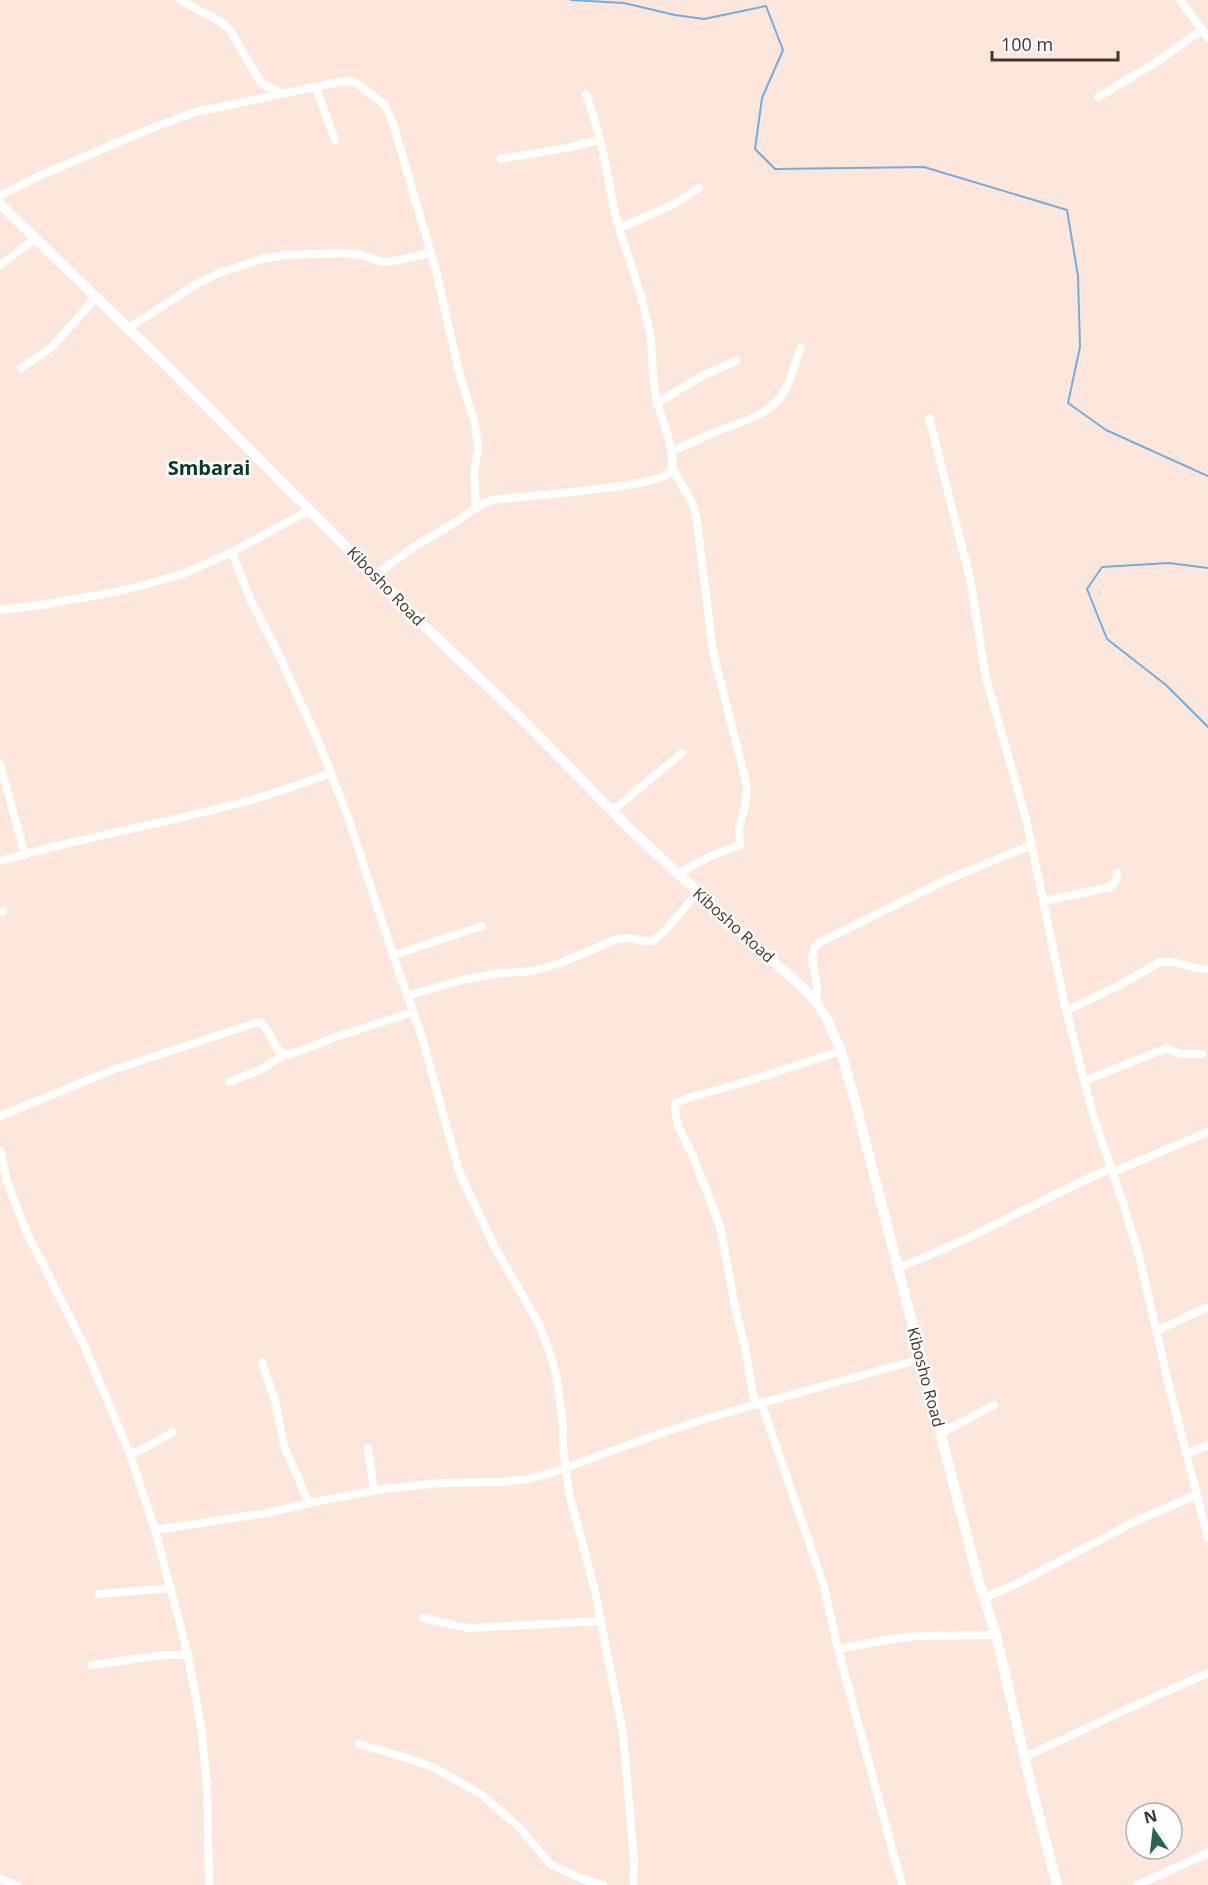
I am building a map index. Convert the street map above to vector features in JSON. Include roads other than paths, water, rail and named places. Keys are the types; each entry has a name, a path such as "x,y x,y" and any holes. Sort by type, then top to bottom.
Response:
{"street":[{"path":"180,0 221,22 230,30 261,83 284,94"},
{"path":"1180,0 1208,38"},
{"path":"1098,97 1155,63 1202,30"},
{"path":"0,196 39,176 147,130 209,108 348,81 356,83 385,105 393,123 430,253 458,368 477,433 478,448 474,472 476,507"},
{"path":"316,88 335,140"},
{"path":"375,576 414,547 476,507 492,500 576,493 641,483 665,477 672,468 673,460 657,404 653,380 654,360 650,332 614,210 609,180 586,94"},
{"path":"501,159 599,140"},
{"path":"620,228 674,204 699,188"},
{"name":"Kibosho Road","path":"0,204 176,375 375,576 677,874 816,1002 826,1017 841,1051 984,1598 996,1635 1032,1789 1058,1885"},
{"path":"0,266 36,238"},
{"path":"127,329 203,281 219,273 262,259 284,255 342,253 362,255 381,261 393,261 430,253"},
{"path":"21,368 52,347 96,297"},
{"path":"671,452 710,434 750,420 775,404 788,385 801,348"},
{"path":"657,404 702,376 736,361"},
{"path":"929,418 970,578 986,678 1016,781 1044,901 1066,1011 1093,1114 1139,1256 1208,1538"},
{"path":"672,468 693,504 713,652 747,786 739,828 740,845 711,856 677,874"},
{"path":"0,610 48,604 154,583 183,574 232,552 310,510"},
{"path":"232,552 250,598 319,743 348,818 421,1034 459,1171 493,1244 539,1324 556,1374 569,1493 594,1587 622,1734 634,1862 633,1885"},
{"path":"613,810 682,753"},
{"path":"0,767 25,855"},
{"path":"0,861 201,814 293,787 330,773"},
{"path":"816,1002 817,986 812,958 815,947 819,943 944,881 1031,845"},
{"path":"1044,901 1110,887 1116,881 1117,873"},
{"path":"407,996 466,979 543,968 564,962 617,939 653,941 663,933 698,892"},
{"path":"393,955 482,926"},
{"path":"1066,1011 1116,987 1160,962 1174,962 1208,969"},
{"path":"229,1082 262,1069 283,1055 293,1054 413,1012"},
{"path":"0,1116 115,1069 255,1023 263,1024 283,1055"},
{"path":"1084,1081 1167,1048 1180,1054 1202,1054"},
{"path":"841,1051 691,1097 676,1104 675,1109 678,1126 692,1154 720,1226 736,1312 758,1403 823,1583 838,1649 902,1885"},
{"path":"897,1268 960,1242 1052,1195 1208,1132"},
{"path":"0,1151 7,1181 26,1231 83,1343 130,1454 155,1530 187,1655 201,1726 205,1756 209,1885"},
{"path":"1156,1331 1208,1306"},
{"path":"155,1530 267,1513 374,1491 441,1483 514,1481 565,1468 650,1437 758,1403 921,1359"},
{"path":"262,1362 275,1401 284,1446 309,1503"},
{"path":"941,1433 994,1405"},
{"path":"130,1454 173,1432"},
{"path":"1186,1454 1208,1445"},
{"path":"368,1448 374,1491"},
{"path":"984,1598 1018,1583 1136,1521 1196,1495"},
{"path":"99,1594 171,1588"},
{"path":"423,1618 468,1628 601,1621"},
{"path":"838,1649 935,1635 996,1635"},
{"path":"92,1665 163,1655 187,1655"},
{"path":"1025,1757 1208,1672"},
{"path":"359,1744 435,1768 483,1795 519,1827 550,1864 580,1878 603,1885"},
{"path":"1137,1885 1208,1853"},
{"path":"0,1879 17,1885"}],"waterway":[{"path":"571,0 624,3 704,19 766,6 783,50 762,98 755,149 775,169 924,167 1067,210 1078,276 1080,347 1068,403 1106,430 1208,476"},
{"path":"1208,568 1169,563 1102,567 1087,589 1107,639 1166,685 1208,727"}],"district":[{"name":"Smbarai","path":"209,467"}]}
